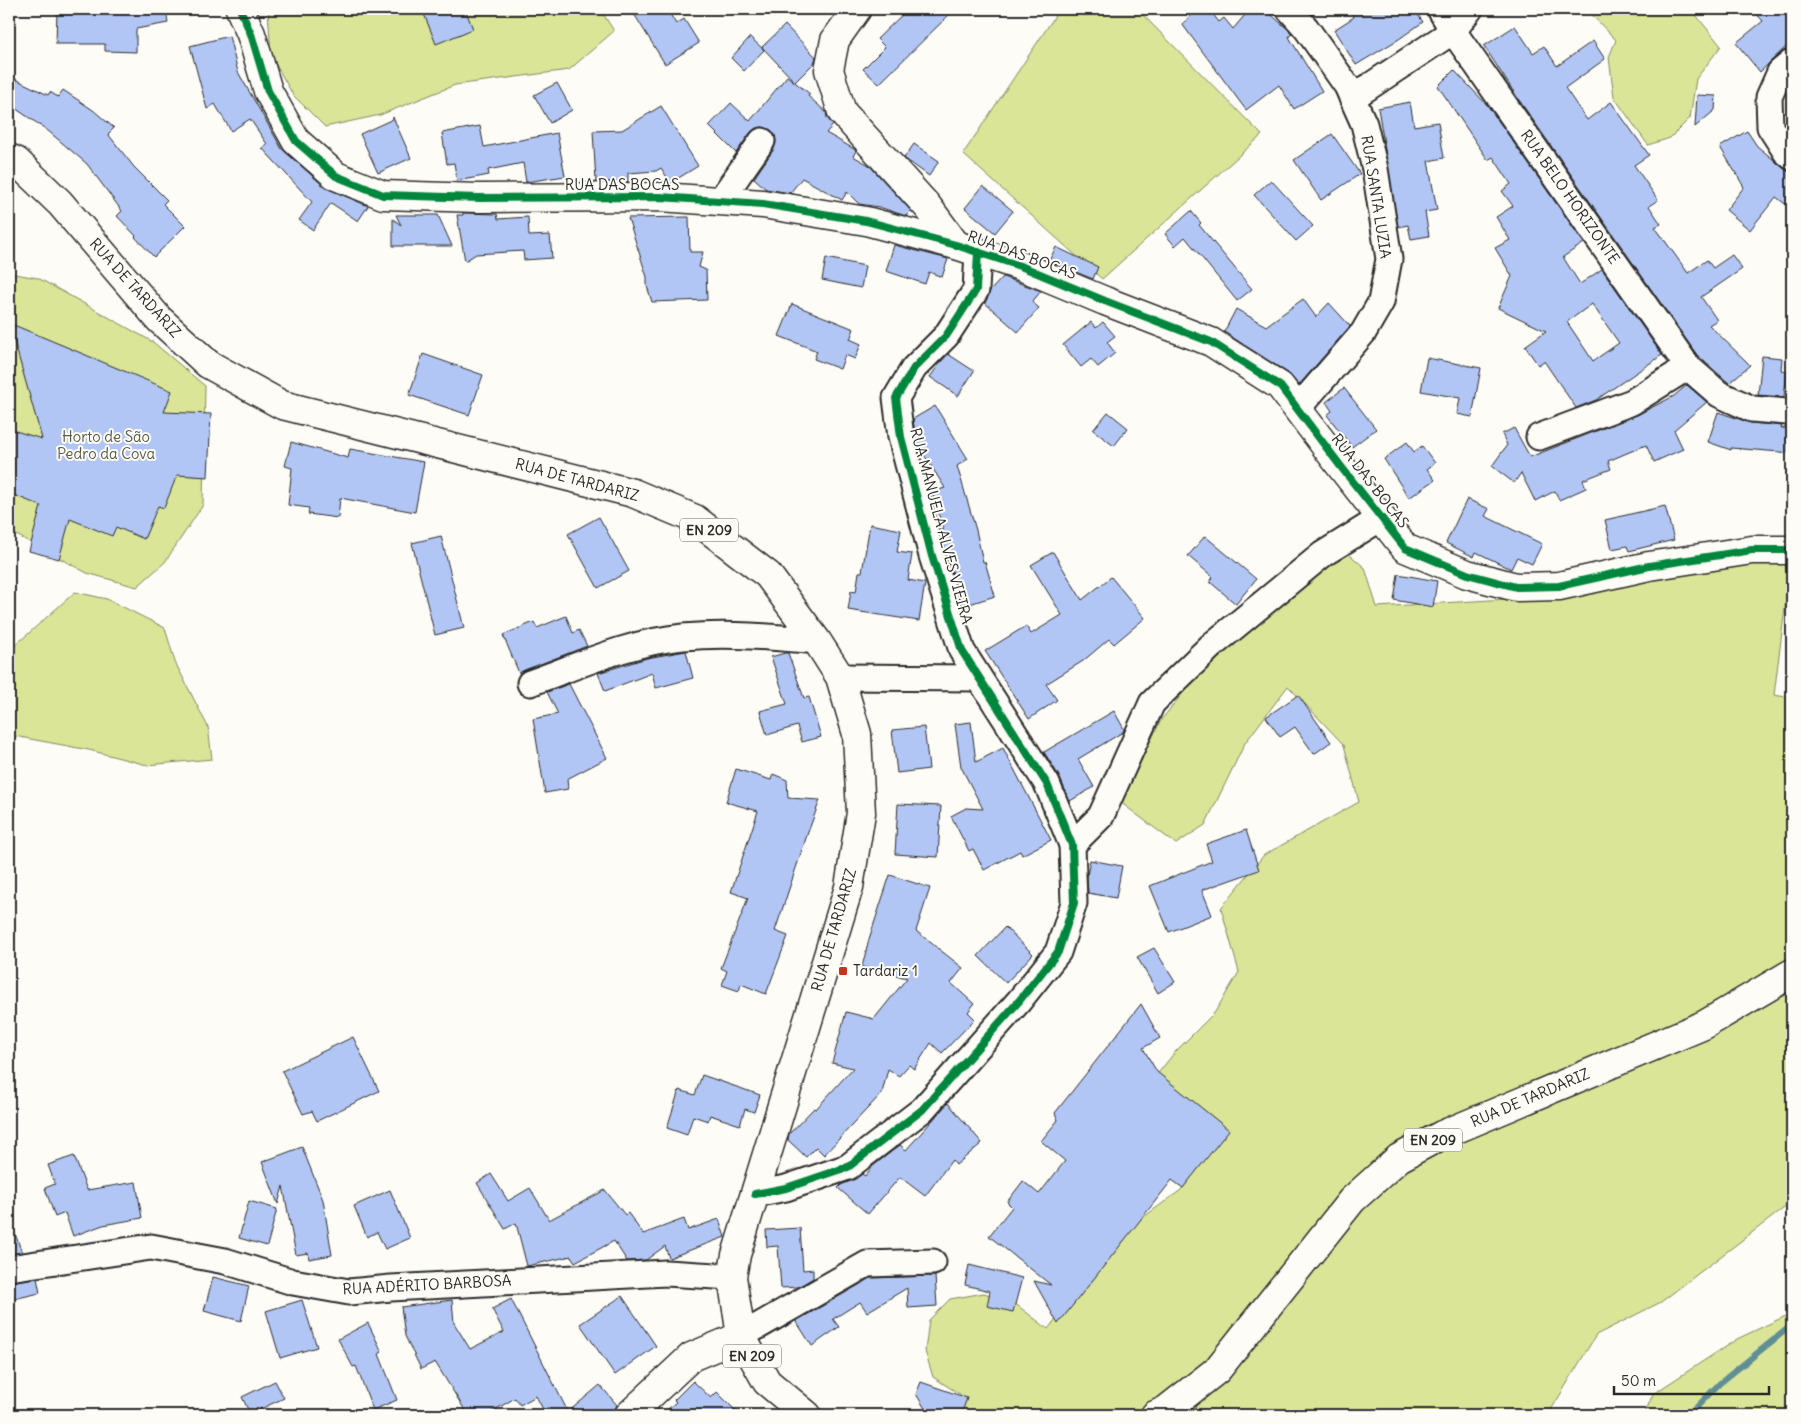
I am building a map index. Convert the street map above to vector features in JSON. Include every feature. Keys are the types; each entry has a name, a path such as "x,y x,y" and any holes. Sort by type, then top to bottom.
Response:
{"main road":[{"name":"RUA DAS BOCAS","path":"240,9 251,34 268,91 296,141 336,176 383,195 479,198 660,197 763,204 866,221 967,248 1023,267 1211,342 1280,386 1405,548 1467,574 1516,587 1559,586 1649,566 1752,550 1792,550"},
{"path":"857,9 835,40 829,70 842,112 967,248"},
{"name":"RUA DE TARDARIZ","path":"9,158 16,161 60,203 159,319 208,364 282,405 632,493 694,519 768,575 817,640 840,677 857,734 860,813 849,887 736,1255 732,1277 741,1336 767,1382 808,1415"},
{"name":"RUA DE TARDARIZ","path":"1155,1415 1166,1410 1217,1370 1352,1200 1399,1158 1442,1135 1704,1025 1792,973"},
{"path":"630,1415 691,1357 741,1336"}],"street":[{"name":"RUA SANTA LUZIA","path":"1289,9 1306,28 1347,86 1364,124 1375,169 1389,259 1381,302 1363,332 1298,409"},
{"name":"RUA BELO HORIZONTE","path":"1440,9 1453,31 1688,367 1719,394 1752,409 1792,411"},
{"path":"1352,98 1453,31 1470,9"},
{"path":"1792,62 1780,72 1769,96 1770,127 1786,152 1792,157"},
{"path":"720,201 762,141"},
{"name":"RUA MANUELA ALVES VIEIRA","path":"967,248 976,290 946,336 914,368 896,398 901,437 932,556 962,651 1047,784 1072,845"},
{"path":"1539,437 1632,402 1688,367"},
{"path":"755,1194 786,1188 848,1167 922,1110 1019,1001 1058,952 1074,903 1072,845 1101,816 1152,703 1210,646 1323,554 1381,518"},
{"path":"530,683 624,649 682,637 739,635 817,640"},
{"path":"840,677 979,678"},
{"name":"RUA ADÉRITO BARBOSA","path":"9,1268 150,1247 225,1262 293,1282 348,1292 666,1273 732,1277"},
{"path":"741,1336 866,1264 933,1262"}],"green space":[{"path":"268,9 600,9 614,31 569,70 455,85 380,115 325,127 293,95 271,56"},
{"path":"1049,9 1137,9 1262,135 1102,279 963,154 1055,16"},
{"path":"1586,9 1691,9 1721,46 1696,79 1690,118 1670,138 1648,145 1614,97 1609,57 1616,40"},
{"name":"Horto de São Pedro da Cova","path":"9,273 38,278 153,342 205,386 203,505 165,562 137,587 87,573 9,531"},
{"path":"1785,545 1787,592 1774,695 1792,698 1792,1202 1661,1302 1596,1335 1548,1415 957,1415 961,1395 933,1377 925,1351 929,1320 950,1299 984,1293 1013,1302 1048,1329 1127,1229 1181,1190 1226,1131 1155,1077 1175,1052 1215,1012 1239,972 1221,908 1264,855 1359,802 1344,745 1288,686 1245,743 1205,825 1176,844 1120,802 1161,720 1208,662 1318,566 1348,553 1365,568 1377,607 1523,598"},
{"path":"75,592 107,599 165,628 175,662 208,727 212,759 147,765 89,750 9,735 9,648 11,649"},
{"path":"1792,1313 1792,1415 1644,1415 1653,1394 1737,1339"}],"building":[{"path":"57,9 166,9 168,23 136,29 136,52 105,51 105,44 56,44"},
{"path":"422,9 465,9 473,29 436,44"},
{"path":"631,9 667,9 676,24 684,19 699,43 665,64"},
{"path":"908,9 955,9 879,84 863,69 885,47 877,39"},
{"path":"1184,9 1209,9 1219,22 1224,18 1233,29 1250,9 1265,9 1292,33 1289,37 1322,91 1294,109 1279,85 1246,110 1182,24 1190,17"},
{"path":"1349,9 1414,9 1423,22 1356,65 1334,30 1354,17"},
{"path":"1752,9 1792,9 1792,41 1760,72 1736,43 1763,21"},
{"path":"785,25 816,57 814,63 795,82 762,47"},
{"path":"1515,26 1533,53 1544,46 1557,66 1593,41 1605,59 1565,88 1587,120 1611,102 1649,155 1634,165 1658,200 1649,206 1661,224 1655,227 1688,273 1707,260 1713,268 1732,255 1742,269 1701,297 1717,320 1709,325 1750,365 1729,383 1697,355 1519,100 1484,46"},
{"path":"229,36 238,72 282,149 326,188 368,206 358,221 331,203 313,230 299,220 312,202 262,148 267,144 250,119 231,131 215,104 207,109 190,46"},
{"path":"750,37 764,50 744,71 731,58"},
{"path":"1454,70 1488,106 1584,243 1563,257 1580,284 1602,269 1662,355 1596,400 1576,408 1544,361 1538,365 1525,346 1546,331 1498,308 1512,276 1495,248 1510,240 1496,217 1513,206 1502,191 1511,184 1493,157 1488,160 1438,86","holes":["1592,304 1619,343 1593,361 1567,322"]},
{"path":"9,76 48,95 50,92 58,97 63,90 93,110 114,128 108,134 134,167 167,200 163,204 185,226 154,257 117,216 122,211 87,164 47,130 9,104"},
{"path":"787,76 810,94 808,96 826,112 827,118 833,125 826,133 856,151 853,156 869,165 911,211 906,216 879,207 859,204 847,192 842,200 802,178 790,193 766,189 754,178 774,149 776,143 775,135 771,130 763,127 756,128 750,133 736,153 709,126 731,103 750,121"},
{"path":"557,83 572,110 550,123 534,95"},
{"path":"1697,95 1716,96 1715,110 1695,127"},
{"path":"1410,102 1414,126 1438,122 1444,158 1428,161 1437,210 1425,212 1429,236 1411,239 1408,225 1398,227 1378,108"},
{"path":"661,106 698,166 672,182 670,182 661,168 656,171 628,173 628,182 596,182 593,131 622,130"},
{"path":"393,117 411,158 378,173 360,134 393,119"},
{"path":"480,126 484,147 557,133 565,176 526,182 523,163 488,170 489,175 457,181 454,163 447,164 442,133"},
{"path":"1747,131 1757,146 1792,175 1792,209 1776,197 1750,230 1726,210 1744,187 1720,147"},
{"path":"1332,134 1360,174 1321,200 1294,160"},
{"path":"914,144 939,161 929,176 904,158"},
{"path":"1271,180 1313,226 1296,241 1254,195"},
{"path":"983,186 1013,211 995,233 965,208"},
{"path":"1191,211 1201,223 1199,225 1252,289 1237,301 1185,237 1175,246 1165,234"},
{"path":"463,213 497,214 498,219 528,217 529,236 550,235 552,258 524,260 523,251 476,254 465,261 457,215 463,215"},
{"path":"396,215 438,215 452,246 393,246 393,219 401,225"},
{"path":"689,217 690,252 703,252 699,267 706,270 707,300 652,302 647,286 647,277 628,218"},
{"path":"894,245 948,259 942,277 929,272 925,284 886,271"},
{"path":"1056,247 1098,267 1093,279 1049,261"},
{"path":"826,258 865,266 861,288 822,280"},
{"path":"1003,277 1041,291 1032,302 1039,308 1018,332 985,303 990,291"},
{"path":"1303,299 1316,317 1329,303 1350,326 1299,385 1288,373 1224,332 1236,309 1266,326"},
{"path":"792,304 854,329 850,339 861,344 855,359 845,355 840,369 814,359 817,351 779,336"},
{"path":"1091,322 1096,328 1103,322 1115,336 1107,342 1115,353 1098,367 1091,359 1081,367 1063,345"},
{"path":"9,323 172,391 164,412 211,414 208,477 177,475 164,508 158,506 144,539 116,527 112,536 70,519 59,559 29,551 41,506 9,493 9,429 42,439"},
{"path":"423,354 483,375 469,415 409,395"},
{"path":"948,354 974,371 958,396 930,377"},
{"path":"1762,356 1782,358 1781,370 1787,371 1784,397 1758,395"},
{"path":"1427,358 1481,368 1472,417 1457,414 1460,398 1421,391"},
{"path":"1687,385 1707,402 1674,430 1683,449 1654,462 1646,445 1608,461 1611,469 1583,480 1586,488 1559,500 1555,491 1535,501 1521,473 1514,483 1492,466 1507,445 1502,434 1514,428 1530,457 1637,415 1674,396"},
{"path":"1344,388 1376,429 1352,447 1327,415 1332,411 1326,402"},
{"path":"935,406 968,459 957,466 976,530 983,562 985,562 995,596 963,606 946,552 941,530 943,529 932,492 945,488 918,445 915,434 913,419"},
{"path":"1108,412 1128,428 1114,446 1093,430"},
{"path":"1718,412 1751,423 1782,426 1781,429 1792,426 1792,453 1731,448 1731,450 1708,442"},
{"path":"291,442 348,458 350,449 424,462 415,512 340,498 338,518 308,514 309,508 288,505 292,468 285,466"},
{"path":"1407,442 1414,452 1422,446 1435,463 1427,469 1435,480 1409,498 1384,459"},
{"path":"1467,499 1489,509 1485,516 1542,544 1532,564 1517,557 1511,569 1476,552 1474,557 1446,543"},
{"path":"1665,506 1674,540 1629,551 1627,546 1612,549 1605,520"},
{"path":"599,517 629,571 598,588 568,534"},
{"path":"870,524 901,530 897,552 912,554 908,580 925,583 919,621 848,610 851,591 856,592 859,572 862,572"},
{"path":"441,536 464,628 435,635 412,543"},
{"path":"1205,536 1256,579 1236,604 1210,582 1213,577 1188,556"},
{"path":"1053,552 1082,600 1111,577 1145,618 1114,644 1109,639 1083,661 1046,684 1057,700 1029,719 985,651 1026,626 1031,634 1062,615 1031,565"},
{"path":"1398,574 1437,581 1433,607 1394,600"},
{"path":"566,616 573,633 579,630 587,646 519,673 503,635 534,622 537,628"},
{"path":"686,651 693,678 656,688 652,673 605,691 598,673 647,658"},
{"path":"788,653 804,698 809,697 821,737 802,742 797,726 767,735 760,711 787,704 771,657"},
{"path":"569,684 607,758 567,779 568,789 545,793 533,719 558,714 547,692"},
{"path":"1298,695 1331,742 1314,754 1295,727 1280,737 1266,717"},
{"path":"1114,711 1124,729 1123,732 1078,759 1094,787 1070,801 1059,776 1044,752"},
{"path":"971,722 976,762 1003,748 1051,840 1022,855 1020,851 984,870 973,849 969,851 951,816 966,808 983,809 961,767 955,724"},
{"path":"924,727 929,769 897,773 892,730"},
{"path":"736,769 771,780 773,774 787,780 788,798 820,800 775,931 788,936 766,994 741,984 739,991 722,985 727,971 721,968 748,898 731,892 758,811 726,802"},
{"path":"898,804 941,806 938,857 895,854"},
{"path":"1246,830 1259,870 1202,890 1212,915 1169,932 1150,886 1212,861 1206,844"},
{"path":"1090,860 1122,866 1116,898 1088,893 1087,876"},
{"path":"890,875 930,888 916,931 963,968 951,983 974,1004 968,1012 975,1019 942,1053 931,1043 914,1069 909,1065 899,1076 888,1069 882,1093 824,1155 816,1147 806,1157 788,1140 789,1134 814,1108 816,1109 853,1068 832,1063 846,1012 874,1019 907,978 862,967"},
{"path":"1005,927 1033,954 1006,983 978,956"},
{"path":"1154,948 1175,982 1158,993 1137,957"},
{"path":"1141,1004 1160,1038 1143,1048 1157,1072 1229,1130 1183,1188 1172,1180 1058,1324 1034,1281 1051,1285 989,1236 1012,1207 1007,1202 1023,1181 1039,1194 1065,1161 1041,1141 1058,1120 1055,1113"},
{"path":"353,1037 379,1091 317,1121 312,1111 303,1114 282,1071"},
{"path":"702,1075 760,1095 754,1112 745,1109 740,1125 710,1115 708,1121 693,1116 687,1135 667,1128 679,1090 695,1095"},
{"path":"948,1103 982,1143 956,1165 952,1160 925,1196 900,1177 868,1214 838,1188 862,1174 865,1176 873,1166 900,1145 906,1150"},
{"path":"302,1147 323,1200 332,1255 309,1259 308,1253 296,1255 283,1186 278,1204 262,1162"},
{"path":"74,1156 87,1190 136,1182 142,1218 103,1225 73,1236 65,1213 55,1217 45,1188 55,1184 48,1165"},
{"path":"491,1174 508,1201 530,1188 549,1220 605,1190 625,1215 628,1213 643,1234 684,1219 688,1230 719,1219 725,1237 669,1258 665,1246 646,1260 627,1261 614,1241 575,1262 571,1256 527,1266 516,1223 505,1229 477,1183"},
{"path":"390,1190 410,1238 385,1249 377,1232 367,1237 354,1206"},
{"path":"249,1201 277,1209 267,1246 239,1238"},
{"path":"10,1221 22,1252 9,1254"},
{"path":"800,1228 803,1270 813,1269 813,1278 798,1287 781,1288 778,1246 767,1247 766,1230"},
{"path":"969,1265 1022,1278 1013,1312 987,1306 990,1291 965,1285"},
{"path":"935,1276 937,1306 908,1308 907,1288 867,1312 860,1302 833,1319 839,1327 812,1346 796,1321 871,1278"},
{"path":"213,1277 249,1286 241,1321 204,1311"},
{"path":"37,1278 40,1293 9,1300 9,1282"},
{"path":"622,1296 656,1346 615,1375 580,1324"},
{"path":"511,1299 568,1412 600,1385 617,1405 614,1415 546,1415 536,1396 520,1405 515,1398 486,1415 468,1415 435,1362 421,1369 405,1336 401,1307 452,1300 454,1323 470,1349 504,1332 492,1309"},
{"path":"302,1300 317,1347 280,1358 266,1311"},
{"path":"368,1323 382,1352 379,1354 397,1400 373,1410 356,1366 353,1367 338,1339"},
{"path":"275,1381 284,1398 250,1414 242,1397"},
{"path":"693,1381 711,1398 717,1392 740,1415 661,1415 676,1402 674,1400"},
{"path":"921,1382 967,1398 961,1415 929,1415 916,1394"}],"waterway":[{"path":"1689,1415 1720,1383 1792,1325"}],"cycle path":[{"path":"240,9 251,34 268,91 296,141 336,176 383,195 479,198 660,197 763,204 866,221 956,245 1023,267 1211,342 1280,386 1405,548 1467,574 1516,587 1559,586 1649,566 1752,550 1792,550"},
{"path":"755,1194 786,1188 848,1167 922,1110 1019,1001 1058,952 1074,903 1072,845 1047,784 962,651 932,556 901,437 896,398 914,368 946,336 976,290 978,252"}],"place":[{"name":"Tardariz 1","path":"843,971"}]}
